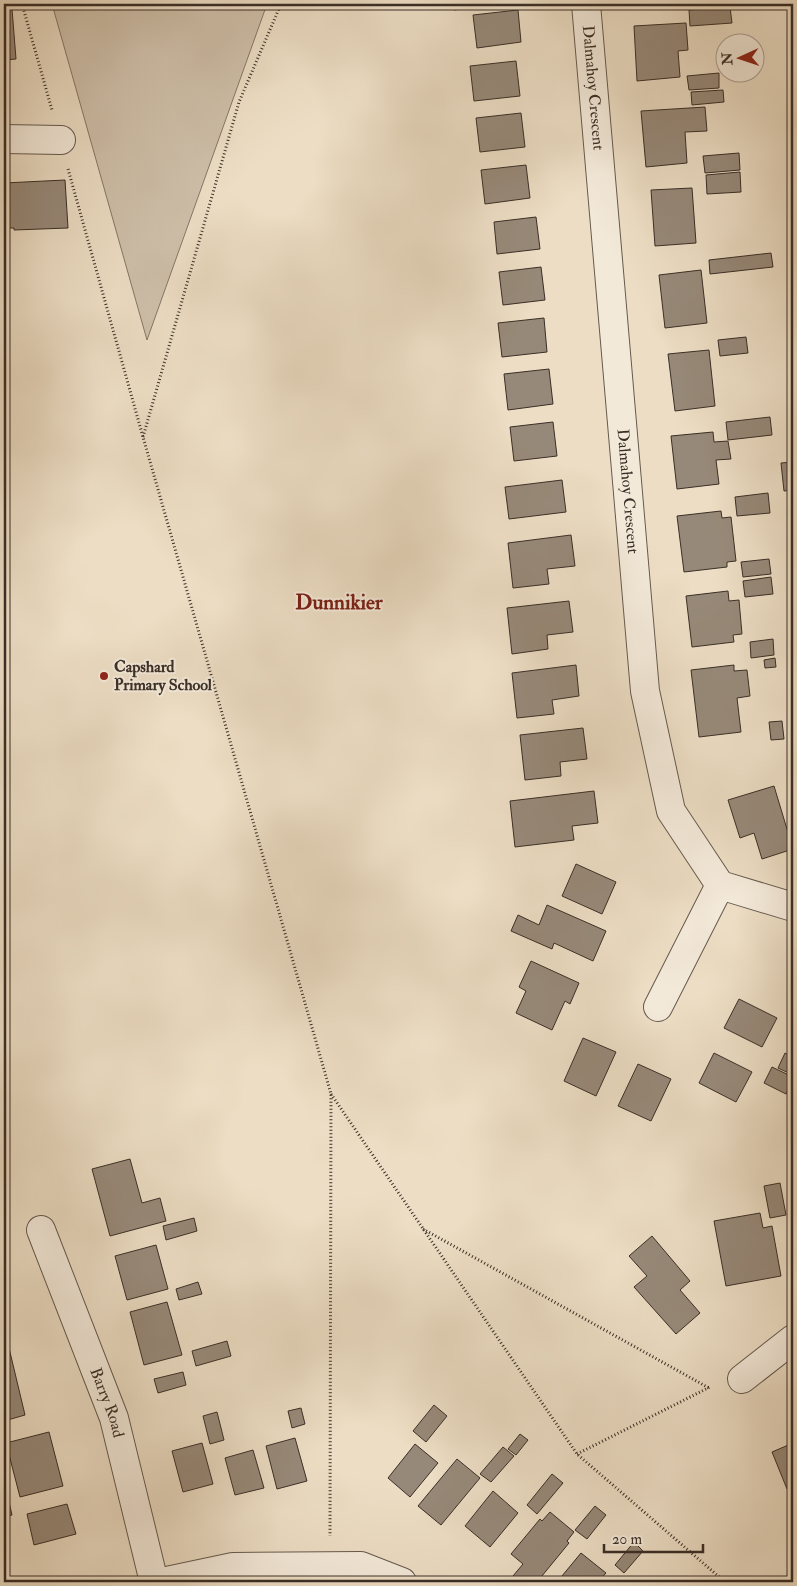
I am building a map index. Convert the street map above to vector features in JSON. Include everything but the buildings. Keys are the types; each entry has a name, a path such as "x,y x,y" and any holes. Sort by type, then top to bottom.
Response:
{"street":[{"name":"Dalmahoy Crescent","path":"586,4 645,691 671,811 720,885"},
{"path":"4,139 61,140"},
{"path":"658,1007 720,885 793,907"},
{"name":"Barry Road","path":"41,1230 114,1418 154,1582"},
{"path":"742,1379 793,1339"},
{"path":"162,1582 233,1566 361,1566 402,1582"}],"path":[{"path":"22,4 142,437 331,1094 329,1566"},
{"path":"142,437 239,102 281,4"},
{"path":"331,1094 577,1454 725,1582"},
{"path":"423,1229 709,1388"},
{"path":"577,1454 709,1388 742,1379"}],"shaded area":[{"path":"52,4 267,4 147,340"}],"place":[{"name":"Capshard Primary School","path":"104,676"}],"district":[{"name":"Dunnikier","path":"339,602"}]}
